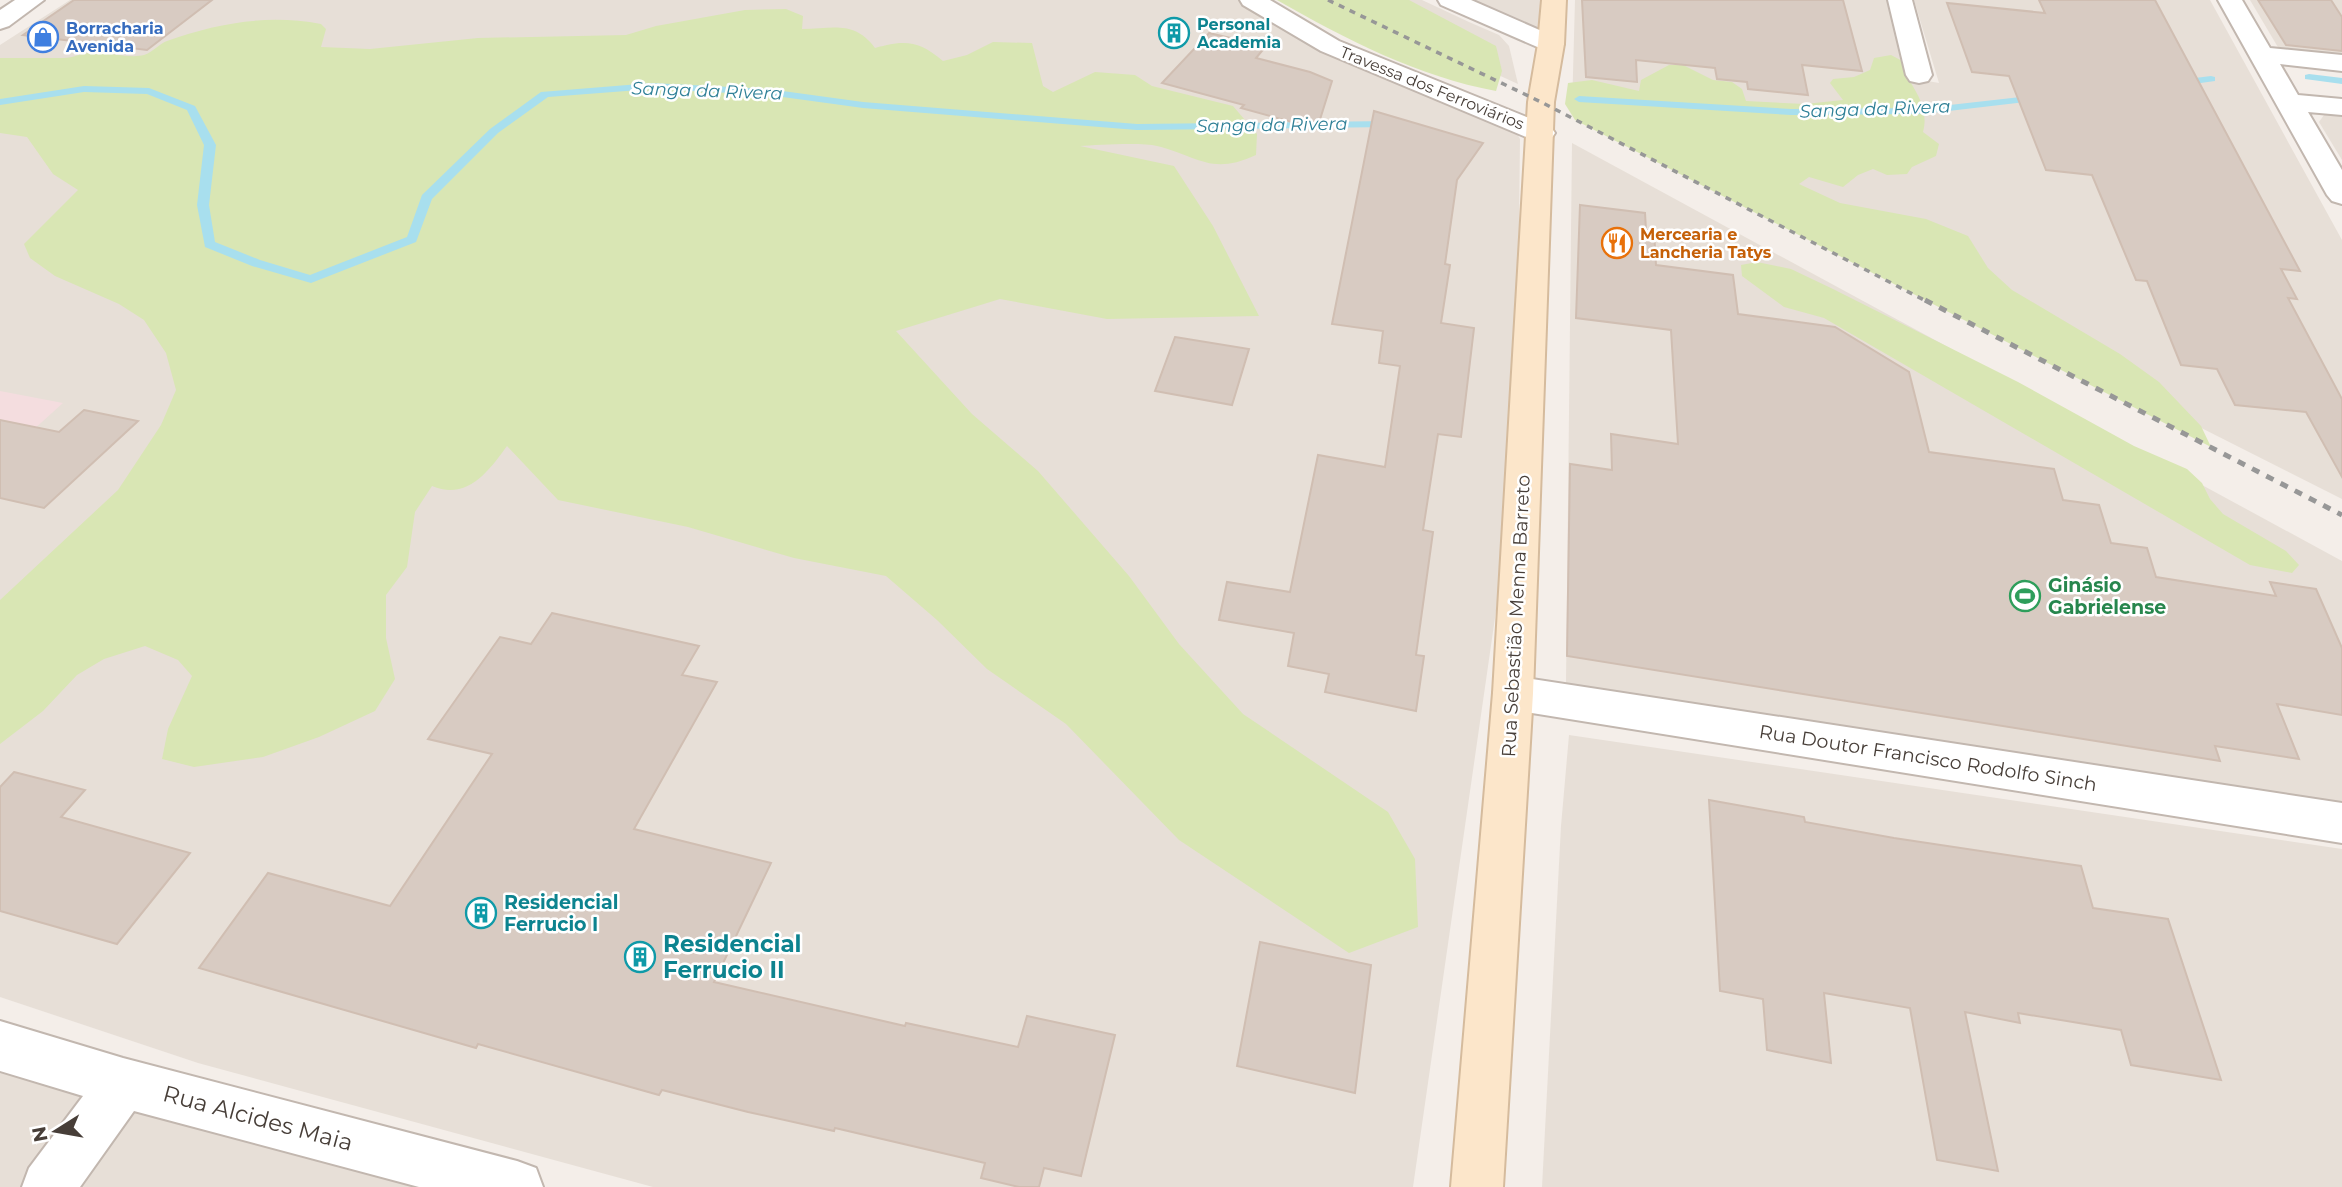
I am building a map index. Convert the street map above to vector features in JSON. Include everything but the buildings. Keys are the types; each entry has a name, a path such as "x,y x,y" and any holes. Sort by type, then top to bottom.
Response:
{"main road":[{"name":"Rua Sebastião Menna Barreto","path":"1477,1187 1513,694 1541,102 1551,44 1553,0"}],"street":[{"path":"0,21 32,0"},
{"name":"Travessa dos Ferroviários","path":"1252,0 1330,46 1541,133"},
{"path":"1450,0 1551,44"},
{"path":"1900,0 1919,75"},
{"path":"2230,0 2342,195"},
{"path":"2264,55 2342,63"},
{"path":"2291,102 2342,107"},
{"name":"Rua Doutor Francisco Rodolfo Sinch","path":"1513,694 2342,823"},
{"name":"Rua Alcides Maia","path":"0,1046 123,1083 517,1187"},
{"path":"48,1187 123,1083"}],"shaded area":[{"path":"70,0 1239,0 1319,45 1513,126 1520,139 1516,472 1413,1187 653,1187 198,1063 0,997 0,45"},
{"path":"1334,0 1422,0 1499,35 1509,46 1518,84"},
{"path":"1450,0 1554,0 1551,44"},
{"path":"1575,0 1891,0 1910,78 1939,83 1914,0 2210,0 2342,240 2342,499 1572,110"},
{"path":"2250,0 2342,0 2342,58 2292,53 2279,49"},
{"path":"2324,115 2342,116 2342,160 2319,122"},
{"path":"1572,143 2342,561 2342,802 1566,683"},
{"path":"0,391 63,403 0,460"},
{"path":"1569,735 2342,849 2342,1187 1542,1187 1561,826"},
{"path":"0,1046 517,1187 0,1187"}],"green space":[{"path":"1277,0 1409,0 1496,46 1502,71 1496,91 1467,85 1383,55"},
{"path":"786,9 803,16 802,29 851,30 867,39 875,48 911,44 926,49 943,61 967,55 993,42 1032,43 1043,86 1053,92 1095,72 1135,75 1152,86 1233,106 1257,134 1256,155 1227,164 1205,162 1150,145 1080,146 1174,166 1213,226 1259,316 1107,319 1000,299 896,331 972,414 1038,471 1129,576 1179,644 1243,714 1388,812 1415,859 1418,927 1349,953 1179,840 1066,724 987,669 937,620 886,576 794,558 688,527 558,500 507,446 485,474 466,487 445,490 432,486 415,512 407,567 386,595 386,638 395,679 375,711 319,737 263,757 194,767 162,759 168,729 192,676 178,660 145,646 104,659 77,675 43,711 0,744 0,600 118,490 161,425 176,390 166,353 144,320 119,304 55,276 30,258 24,244 78,190 53,174 27,137 0,133 0,58 64,58 87,53 138,56 147,54 167,41 205,29 262,20 321,24 326,29 321,47 370,49 478,38 626,35 656,26 745,10"},
{"path":"1891,55 1908,64 1905,74 1918,94 1923,109 1923,132 1939,144 1936,156 1912,167 1907,174 1887,175 1873,169 1858,175 1843,187 1809,177 1799,184 1840,203 1926,219 1968,236 1988,268 2012,290 2120,354 2159,382 2201,426 2211,447 1575,120 1565,104 1568,83 1592,80 1639,91 1641,80 1669,65 1683,65 1713,80 1732,82 1742,89 1746,101 1805,104 1843,100 1830,83 1833,79 1854,77 1870,70 1874,58"},
{"path":"1757,262 1791,269 1833,289 2018,382 2134,446 2187,469 2202,483 2210,499 2223,514 2286,551 2299,565 2292,573 2250,565 1824,318 1784,307 1742,276 1741,265"}],"waterway":[{"name":"Sanga da Rivera","path":"2309,77 2342,81"},
{"name":"Sanga da Rivera","path":"2179,83 2211,79"},
{"name":"Sanga da Rivera","path":"0,102 84,89 149,91 191,108 210,145 203,205 209,244 256,263 311,279 412,239 426,198 494,131 545,94 652,86 768,92 863,105 1137,127 1390,124"},
{"name":"Sanga da Rivera","path":"1579,99 1791,112 1923,111 2038,98"}],"railway":[{"path":"1328,0 1541,102 1928,302"},
{"path":"1925,300 2342,515"}],"place":[{"name":"Personal Academia","path":"1174,33"},
{"name":"Borracharia Avenida","path":"43,37"},
{"name":"Mercearia e Lancheria Tatys","path":"1617,243"},
{"name":"Ginásio Gabrielense","path":"2025,596"},
{"name":"Residencial Ferrucio I","path":"481,913"},
{"name":"Residencial Ferrucio II","path":"640,957"}]}
